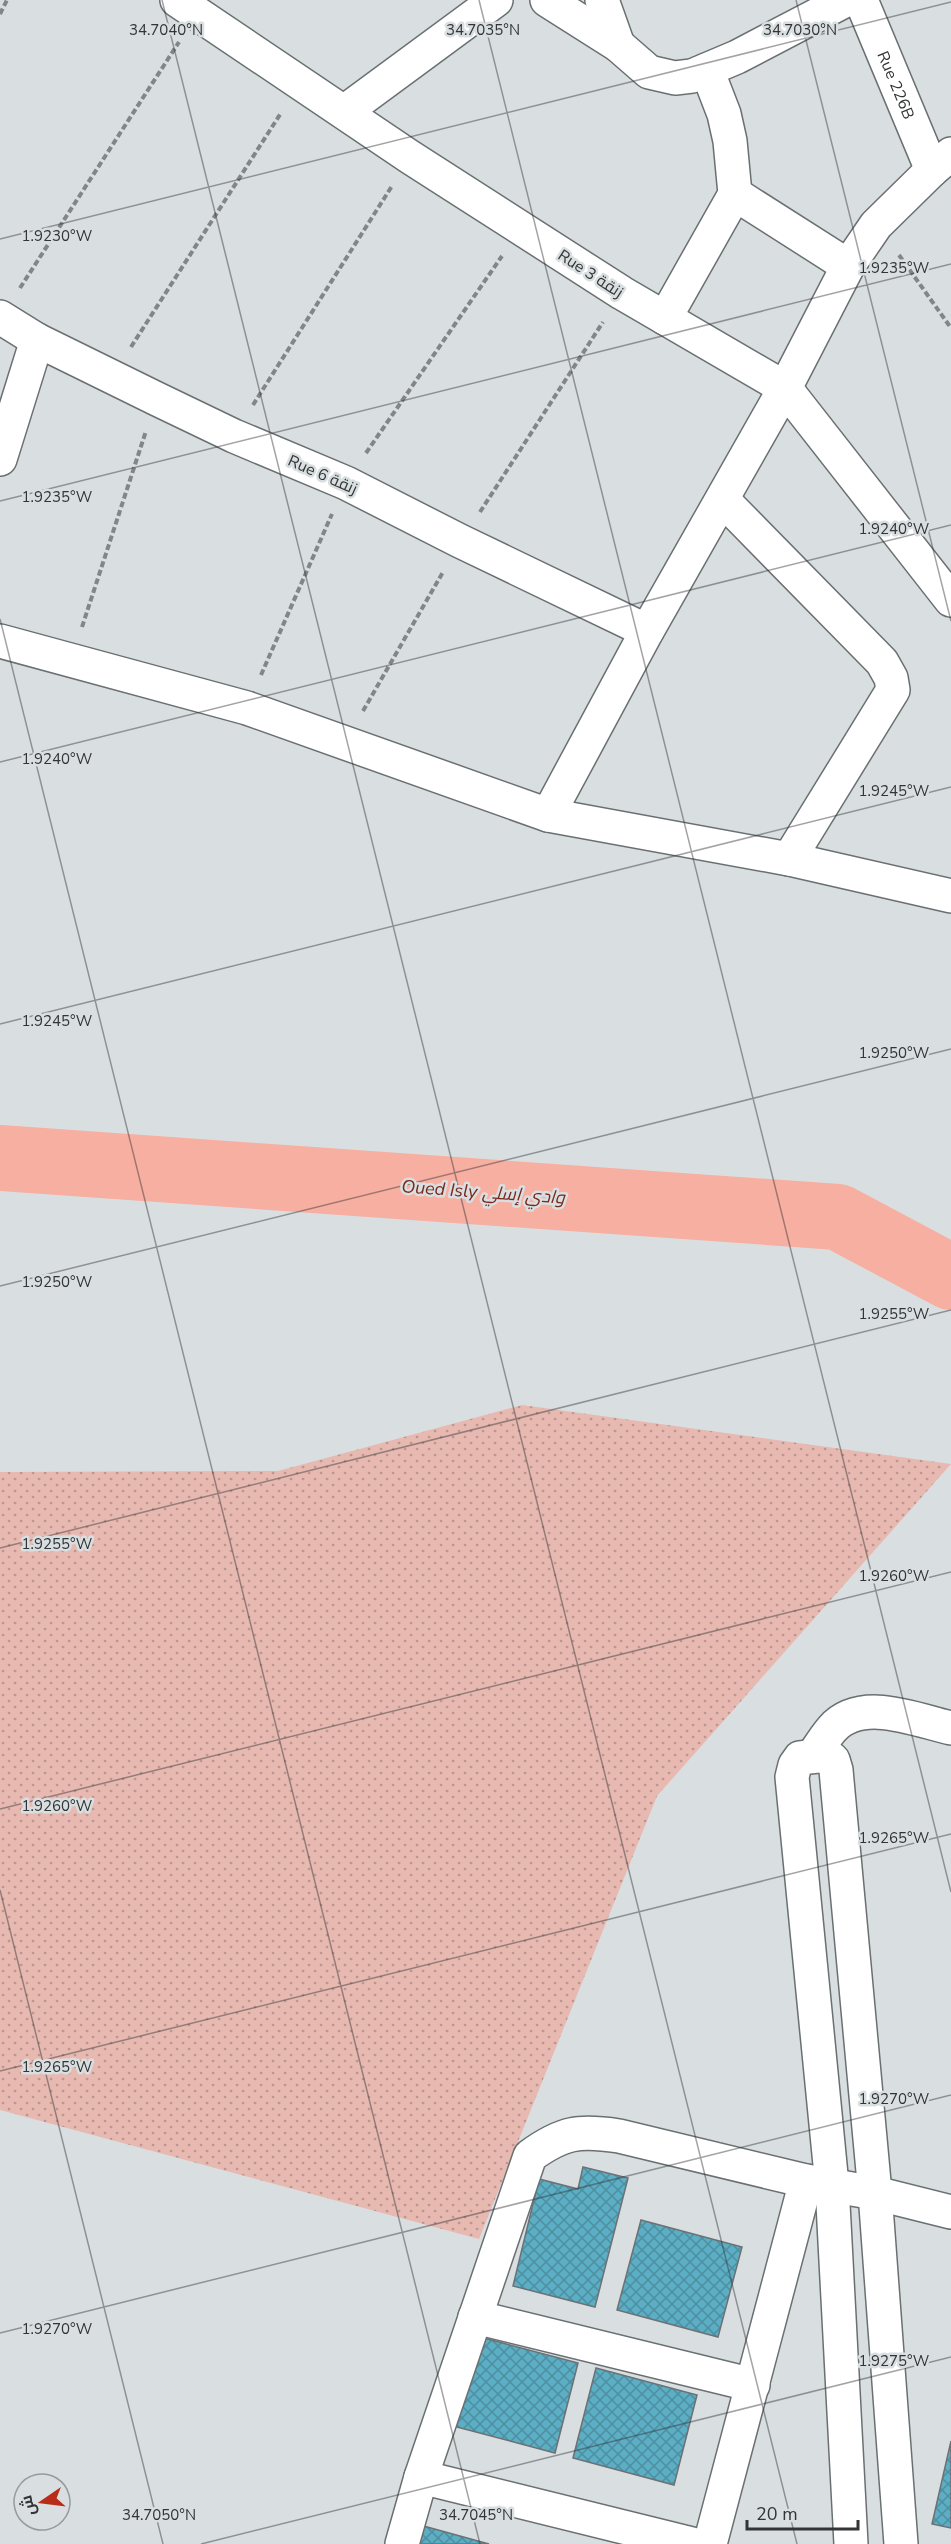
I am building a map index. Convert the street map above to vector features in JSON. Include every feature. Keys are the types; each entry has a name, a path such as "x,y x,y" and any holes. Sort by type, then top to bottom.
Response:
{"street":[{"path":"344,112 496,0"},
{"path":"546,0 618,45 649,72 660,76 692,76 707,70 737,57 846,0"},
{"path":"602,0 618,45"},
{"name":"Rue 226B","path":"861,0 941,162"},
{"name":"Rue 3 زنقة","path":"187,7 301,82 410,158 665,318 785,388 951,600"},
{"path":"665,318 735,194 726,123 707,70"},
{"path":"548,815 647,631 785,388 848,266 876,225 941,162"},
{"path":"735,194 848,266"},
{"name":"Rue 6 زنقة","path":"0,317 37,340 157,399 234,436 346,483 460,542 647,631"},
{"path":"0,459 37,340"},
{"path":"723,500 882,662 892,684 893,690 789,860"},
{"path":"0,640 247,708 548,815 789,860 951,896"},
{"path":"813,1756 833,1728 845,1719 867,1712 879,1711 951,1728"},
{"path":"851,2544 819,2183 792,1777 797,1760 813,1756 830,1756 836,1770 875,2193 901,2544"},
{"path":"402,2544 421,2477 530,2156 556,2139 574,2133 594,2132 619,2136 951,2212"},
{"path":"710,2544 753,2385 819,2183"},
{"path":"475,2317 753,2385"},
{"path":"421,2477 692,2544"}],"path":[{"path":"0,14 7,0"},
{"path":"0,317 187,7"},
{"path":"112,377 301,82"},
{"path":"234,436 410,158"},
{"path":"876,225 951,328"},
{"path":"70,661 157,399"}],"shaded area":[{"path":"522,1405 951,1464 657,1796 479,2239 0,2110 0,1472 278,1471"}],"building":[{"path":"583,2167 628,2178 595,2307 513,2286 539,2179 578,2189"},
{"path":"641,2220 742,2247 718,2337 617,2310"},
{"path":"476,2336 578,2363 555,2453 453,2426"},
{"path":"596,2368 697,2395 674,2485 573,2458"},
{"path":"951,2441 951,2528 932,2524"},
{"path":"420,2525 489,2544 415,2544"}],"waterway":[{"name":"Oued Isly وادي إسلي","path":"0,1158 838,1217 951,1277"}]}
